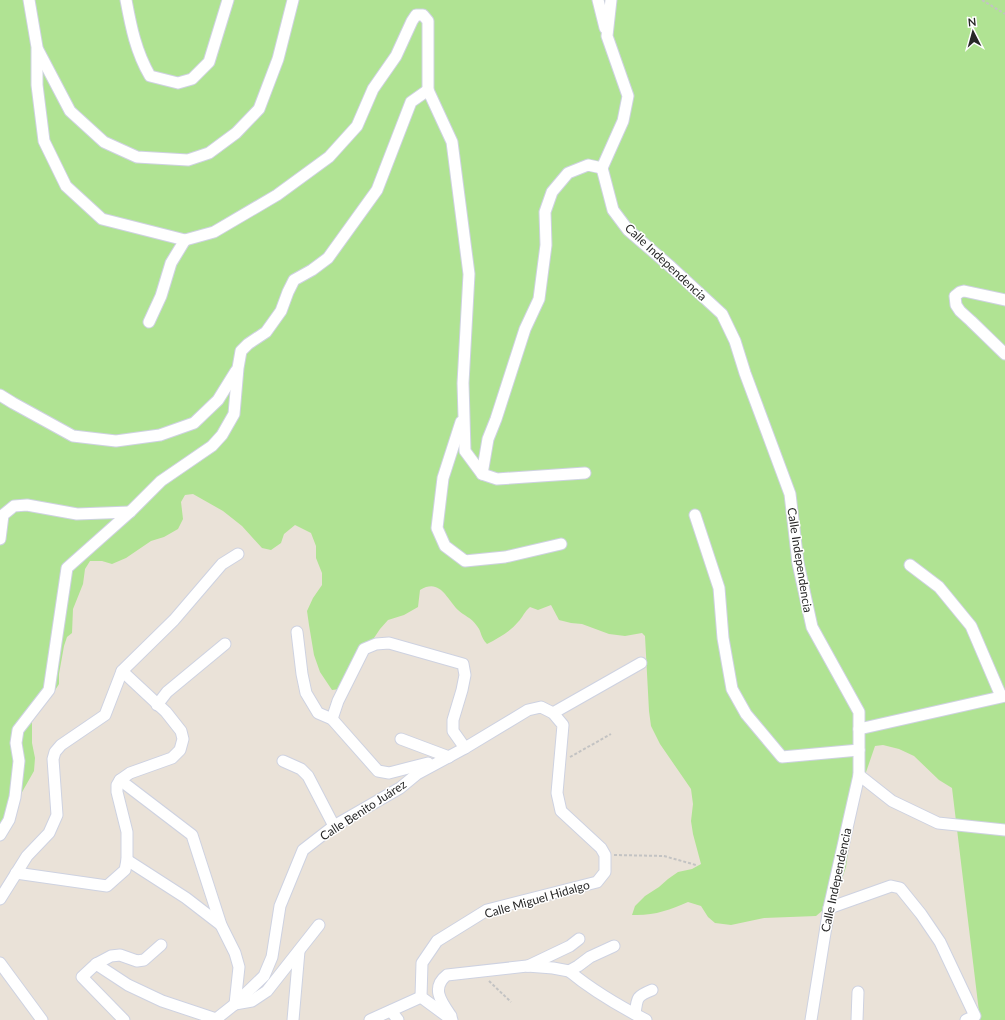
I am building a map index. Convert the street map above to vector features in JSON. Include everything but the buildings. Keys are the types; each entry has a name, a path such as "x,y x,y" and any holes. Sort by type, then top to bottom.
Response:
{"street":[{"path":"29,0 37,47 36,84 44,141 66,186 102,219 185,240 214,232 221,228 277,195 329,157 357,126 373,89 396,56 416,15 422,16 428,21 428,90 452,142 469,274 463,383 466,451 482,474 497,479 584,473"},
{"path":"126,0 132,32 143,63 150,76 178,83 192,79 209,62 228,0"},
{"path":"37,47 70,112 104,142 137,157 188,160 209,153 236,133 259,109 278,59 293,0"},
{"path":"482,474 488,439 496,420 526,329 539,299 546,245 545,212 552,192 568,173 588,165 602,168 623,121 628,96 607,36 598,0"},
{"path":"607,36 611,0"},
{"path":"0,835 9,820 15,797 19,761 16,742 18,730 49,690 67,568 130,512 161,481 212,446 222,435 234,414 241,351 248,344 266,332 281,311 294,280 312,270 328,258 377,190 411,102 428,90"},
{"name":"Calle Independencia","path":"602,168 613,210 628,230 722,314 735,341 745,374 790,494 798,562 812,627 859,712 859,775 829,908 811,1020"},
{"path":"149,322 162,296 171,263 185,240"},
{"path":"1005,300 964,291 955,296 956,305 960,312 1005,354"},
{"path":"0,395 73,436 116,441 160,436 194,423 218,400 238,368"},
{"path":"464,413 443,478 437,528 445,546 465,561 505,558 561,544"},
{"path":"0,539 4,516 14,506 27,505 77,514 130,512"},
{"path":"695,515 719,588 723,638 732,690 746,714 782,757 859,750"},
{"path":"0,899 27,856 49,833 57,815 53,759 55,752 60,745 105,715 122,671 174,620 222,564 238,554"},
{"path":"859,729 1003,696 971,626 939,587 910,565"},
{"path":"297,632 306,693 318,713 332,719 378,771 389,773 447,758 528,710 541,707 553,713 563,725 559,763 558,793 561,811 602,848 605,855"},
{"path":"332,719 338,701 364,649 376,644 389,643 463,664 465,675 453,720 453,731 465,748"},
{"path":"158,705 167,692 225,644"},
{"path":"553,713 641,663"},
{"path":"16,873 107,886 125,870 127,860 127,832 117,792 117,785 120,780 130,773 172,758 180,750 183,739 181,730 166,712 122,671"},
{"path":"400,739 447,758"},
{"name":"Calle Benito Juárez","path":"216,1020 264,976 272,957 280,906 303,850 334,826 400,788 417,774 447,758"},
{"path":"284,761 301,769 308,776 334,826"},
{"path":"859,775 892,801 938,823 1005,830"},
{"path":"120,780 192,835 221,925 235,953 238,968 235,1004 252,1001 267,991 319,925"},
{"name":"Calle Miguel Hidalgo","path":"421,997 422,963 437,940 487,910 596,882 605,872 605,855"},
{"path":"127,860 186,898 221,925"},
{"path":"829,908 891,886 900,888 921,914 940,942 956,974 974,1016 966,1020"},
{"path":"527,966 570,946 579,939"},
{"path":"124,1020 82,977 96,964 111,956 120,955 137,961 144,960 161,945"},
{"path":"568,971 590,957 614,946"},
{"path":"293,1020 299,951"},
{"path":"0,963 42,1020"},
{"path":"96,964 128,985 162,1001 216,1020"},
{"path":"453,1020 440,998 438,988 441,980 447,975 527,966 568,971 583,983 620,1007 646,1020"},
{"path":"635,1014 636,1002 640,995 652,990"},
{"path":"856,1020 858,992"},
{"path":"370,1020 395,1015 421,997 453,1020"}],"path":[{"path":"982,0 1005,14"},
{"path":"559,763 610,734"},
{"path":"605,855 664,856 696,865"},
{"path":"478,971 511,1002"}],"green space":[{"path":"0,0 1005,0 1005,1020 980,1020 952,788 939,780 914,756 899,749 883,745 875,746 853,817 846,867 835,900 816,916 764,918 731,925 715,923 708,917 701,906 688,902 661,912 647,915 632,915 635,906 645,896 668,879 678,872 692,869 701,864 691,821 693,804 691,789 660,744 651,726 645,636 642,633 625,636 609,634 582,624 559,620 551,605 538,610 530,607 511,629 487,644 475,623 458,610 442,591 433,586 427,587 420,590 418,607 404,615 388,620 380,629 368,647 347,688 332,690 320,672 314,655 307,611 313,598 322,585 322,573 316,558 316,546 311,533 295,525 284,534 281,543 271,550 262,548 242,526 223,511 193,494 185,495 181,502 183,519 178,529 164,537 151,541 126,558 112,564 102,561 90,561 85,569 83,584 73,609 72,633 67,637 64,646 59,674 59,684 52,695 32,710 32,743 35,758 34,771 0,831"}]}
